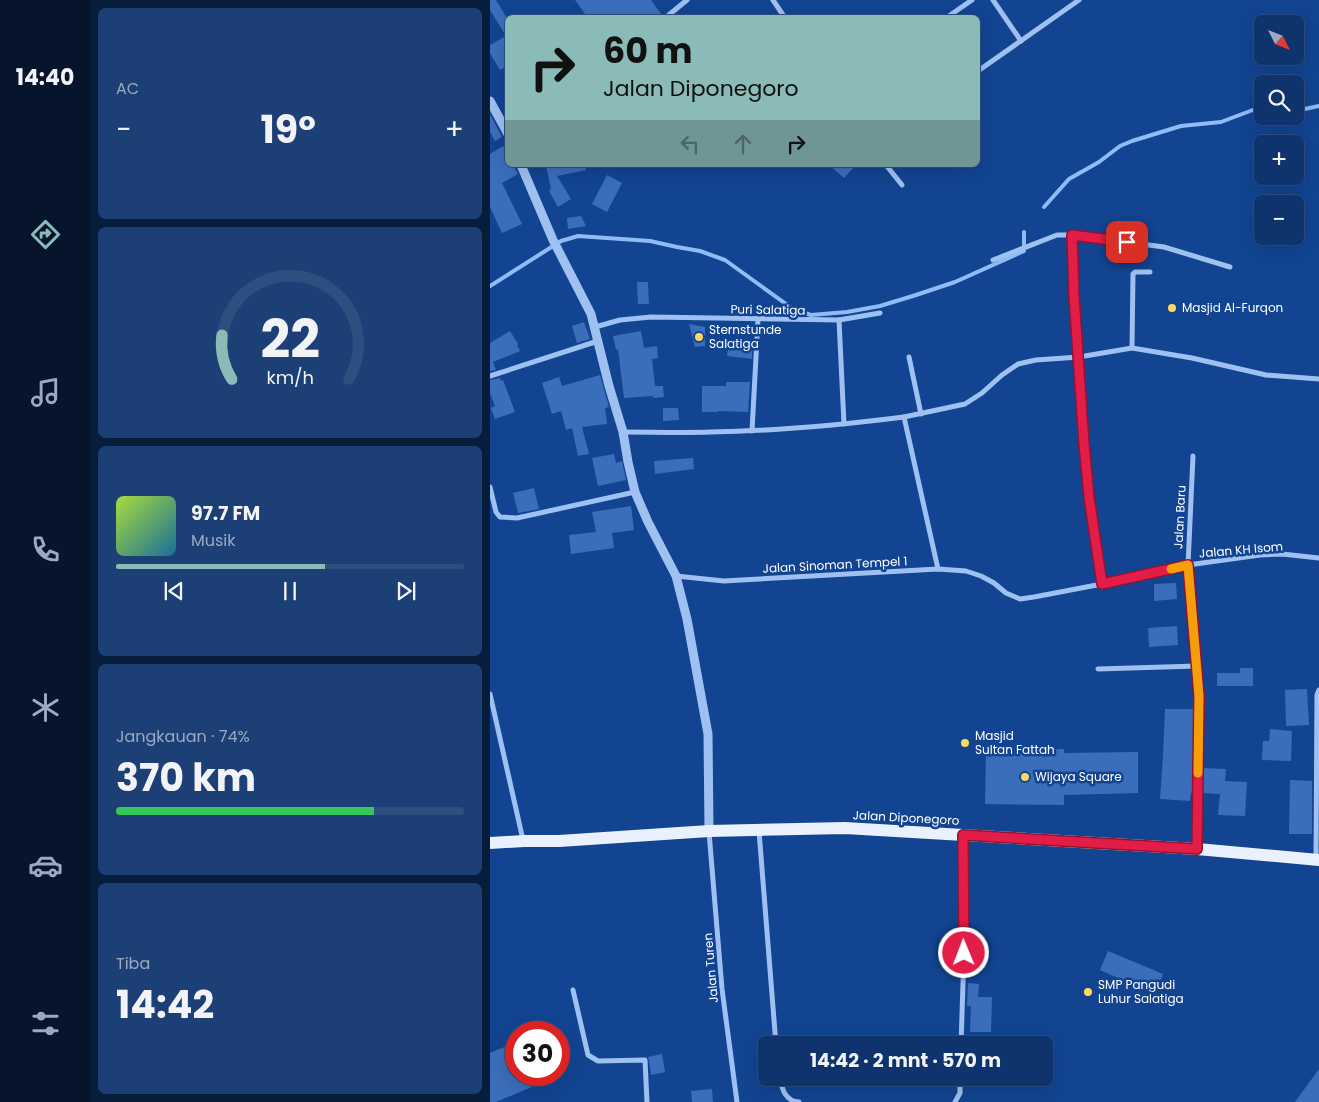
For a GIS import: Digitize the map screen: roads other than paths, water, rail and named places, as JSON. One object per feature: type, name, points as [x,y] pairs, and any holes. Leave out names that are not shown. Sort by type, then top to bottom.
[{"type":"main road","name":"Jalan Diponegoro","points":[[490,843],[559,841],[709,831],[845,828],[1197,849],[1318,860]]},
{"type":"street","points":[[669,15],[687,0]]},
{"type":"street","points":[[773,0],[783,15]]},
{"type":"street","points":[[950,15],[972,0]]},
{"type":"street","points":[[993,0],[1021,41]]},
{"type":"street","points":[[980,70],[1079,0]]},
{"type":"street","points":[[490,101],[505,123]]},
{"type":"street","points":[[522,167],[560,255],[591,314],[636,492],[648,522],[676,576],[687,619],[708,734],[709,831]]},
{"type":"street","points":[[888,167],[902,185]]},
{"type":"street","points":[[993,260],[1057,235],[1072,239],[1164,247],[1230,267]]},
{"type":"street","points":[[1072,239],[1082,427],[1089,497],[1102,584]]},
{"type":"street","points":[[1132,348],[1133,274],[1135,272],[1150,272]]},
{"type":"street","name":"Puri Salatiga","points":[[595,327],[635,318],[839,320],[880,313]]},
{"type":"street","points":[[752,431],[758,320]]},
{"type":"street","points":[[839,320],[844,424]]},
{"type":"street","points":[[490,376],[598,341]]},
{"type":"street","points":[[622,432],[752,431],[904,417],[965,404],[1018,364],[1036,360],[1079,357],[1132,348],[1192,358],[1266,375],[1319,379]]},
{"type":"street","points":[[909,357],[921,414]]},
{"type":"street","points":[[904,417],[938,570]]},
{"type":"street","name":"Jalan Baru","points":[[1193,456],[1188,565],[1199,696],[1197,849]]},
{"type":"street","points":[[490,487],[496,512],[500,517],[517,518],[636,492]]},
{"type":"street","points":[[490,512],[496,512]]},
{"type":"street","name":"Jalan KH Isom","points":[[994,583],[1020,599],[1102,584],[1188,565],[1260,555],[1282,554],[1319,558]]},
{"type":"street","name":"Jalan Sinoman Tempel 1","points":[[676,576],[724,580],[938,570],[966,571],[994,583]]},
{"type":"street","points":[[1098,669],[1197,666]]},
{"type":"street","points":[[1318,860],[1317,695],[1319,690]]},
{"type":"street","points":[[490,694],[524,841]]},
{"type":"street","points":[[759,830],[775,1036]]},
{"type":"street","name":"Jalan Turen","points":[[709,831],[722,989],[737,1102]]},
{"type":"street","points":[[961,1036],[964,953],[963,835]]},
{"type":"street","points":[[573,990],[588,1055],[598,1061],[645,1060],[647,1102]]},
{"type":"street","points":[[781,1086],[789,1099],[799,1102]]},
{"type":"street","points":[[955,1102],[960,1093],[960,1086]]},
{"type":"waterway","points":[[1304,109],[1319,106]]},
{"type":"waterway","points":[[1044,207],[1069,179],[1099,162],[1120,146],[1181,126],[1221,122],[1254,110]]},
{"type":"waterway","points":[[490,286],[561,241],[578,236],[650,241],[700,251],[725,260],[793,309],[811,315],[847,312],[880,306],[955,282],[1024,251],[1024,232]]},
{"type":"place","name":"Masjid Al-Furqon","points":[[1172,308]]},
{"type":"place","name":"Sternstunde Salatiga","points":[[699,337]]},
{"type":"place","name":"Masjid Sultan Fattah","points":[[965,743]]},
{"type":"place","name":"Wijaya Square","points":[[1025,777]]},
{"type":"place","name":"SMP Pangudi Luhur Salatiga","points":[[1088,992]]}]
